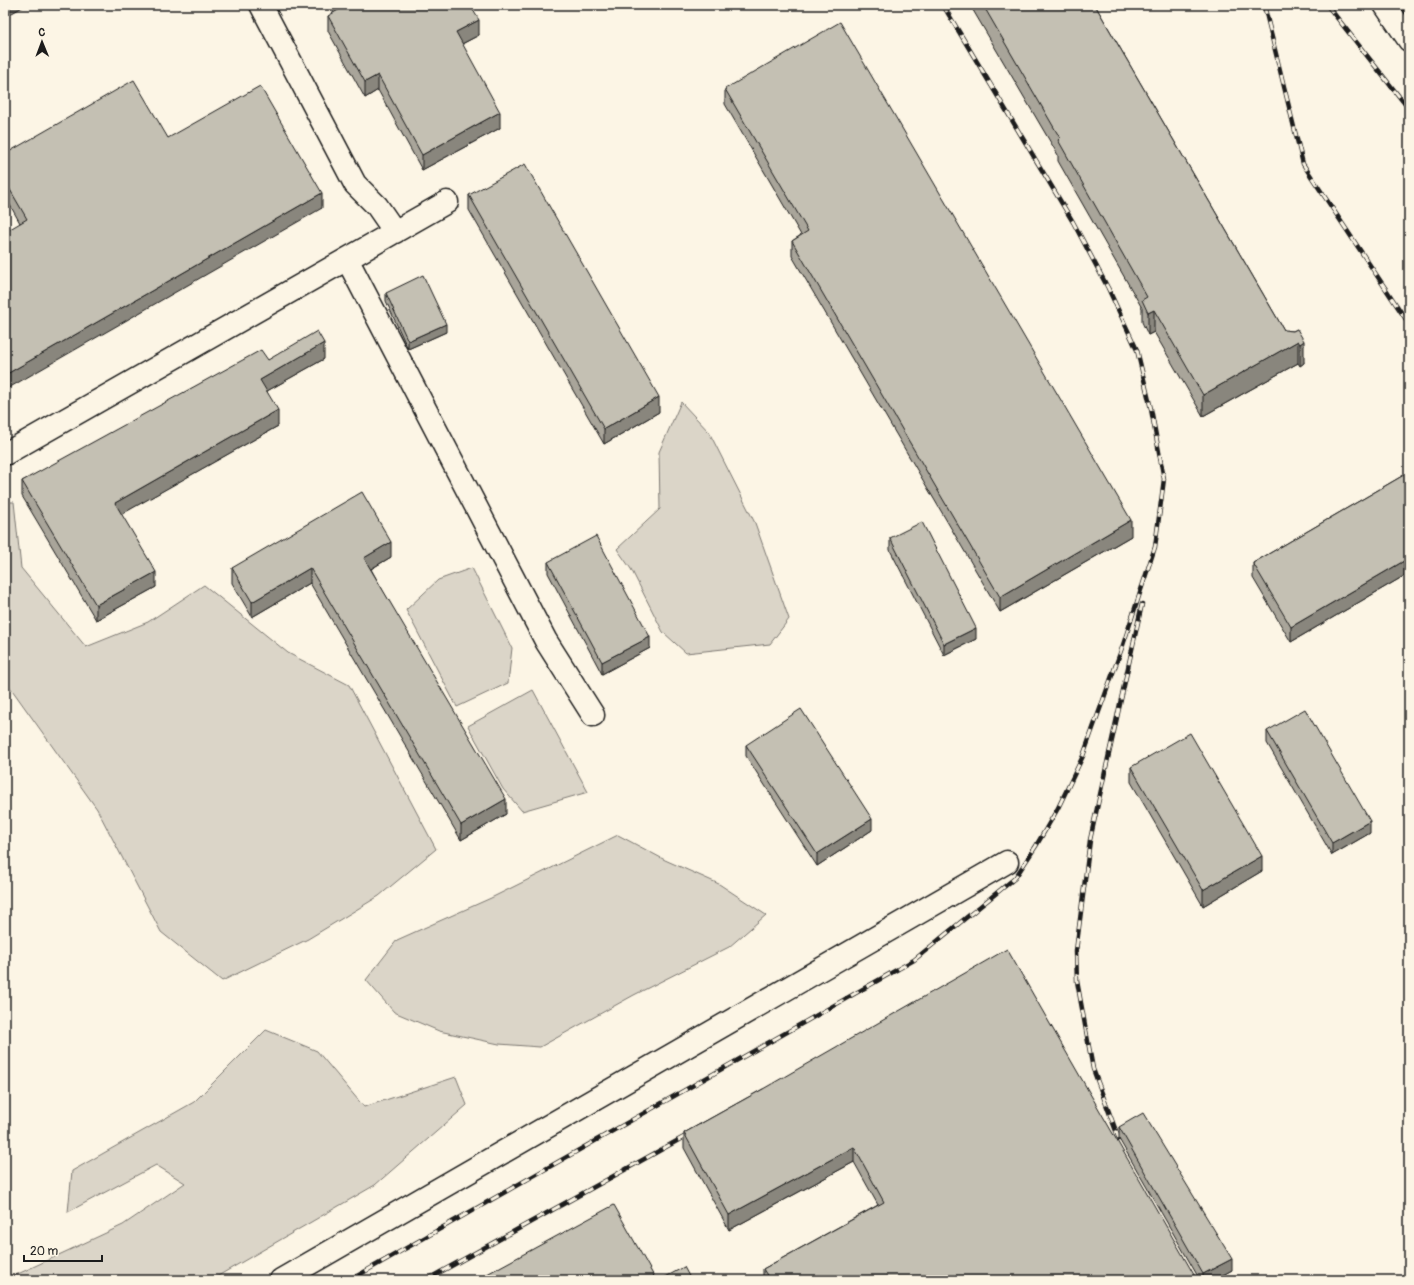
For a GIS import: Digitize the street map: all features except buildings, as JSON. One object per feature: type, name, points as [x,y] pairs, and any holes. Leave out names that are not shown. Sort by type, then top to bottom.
[{"type":"street","points":[[261,5],[355,184],[377,206],[394,232]]},
{"type":"street","points":[[1385,5],[1409,40]]},
{"type":"street","points":[[5,454],[447,202]]},
{"type":"street","points":[[347,259],[546,641],[593,715]]},
{"type":"street","points":[[281,1280],[1007,862]]},
{"type":"shaded area","points":[[681,402],[709,432],[755,523],[789,619],[770,644],[686,653],[663,632],[631,569],[617,549],[660,509],[659,452]]},
{"type":"shaded area","points":[[5,502],[14,502],[21,568],[86,647],[148,622],[204,585],[288,653],[349,685],[436,849],[379,896],[308,939],[222,981],[161,932],[97,809],[5,680]]},
{"type":"shaded area","points":[[472,568],[512,648],[508,683],[457,707],[406,610],[438,580]]},
{"type":"shaded area","points":[[533,690],[588,792],[522,811],[503,789],[468,726]]},
{"type":"shaded area","points":[[618,835],[665,860],[719,884],[766,915],[729,947],[634,995],[540,1047],[499,1044],[439,1031],[394,1012],[366,980],[397,940],[491,898]]},
{"type":"shaded area","points":[[266,1030],[317,1051],[364,1107],[456,1077],[467,1105],[375,1185],[211,1280],[5,1280],[123,1225],[185,1183],[156,1165],[68,1212],[72,1171],[194,1102]]},
{"type":"railway","points":[[350,1280],[914,960],[1015,878],[1058,808],[1083,756],[1123,645],[1155,547],[1164,479],[1151,409],[1137,350],[1108,288],[1073,222],[943,5]]},
{"type":"railway","points":[[1264,5],[1303,164],[1409,324]]},
{"type":"railway","points":[[1327,5],[1409,109]]},
{"type":"railway","points":[[1119,1139],[1093,1069],[1077,981],[1076,951],[1090,840],[1142,604]]},
{"type":"railway","points":[[426,1280],[693,1132]]}]
